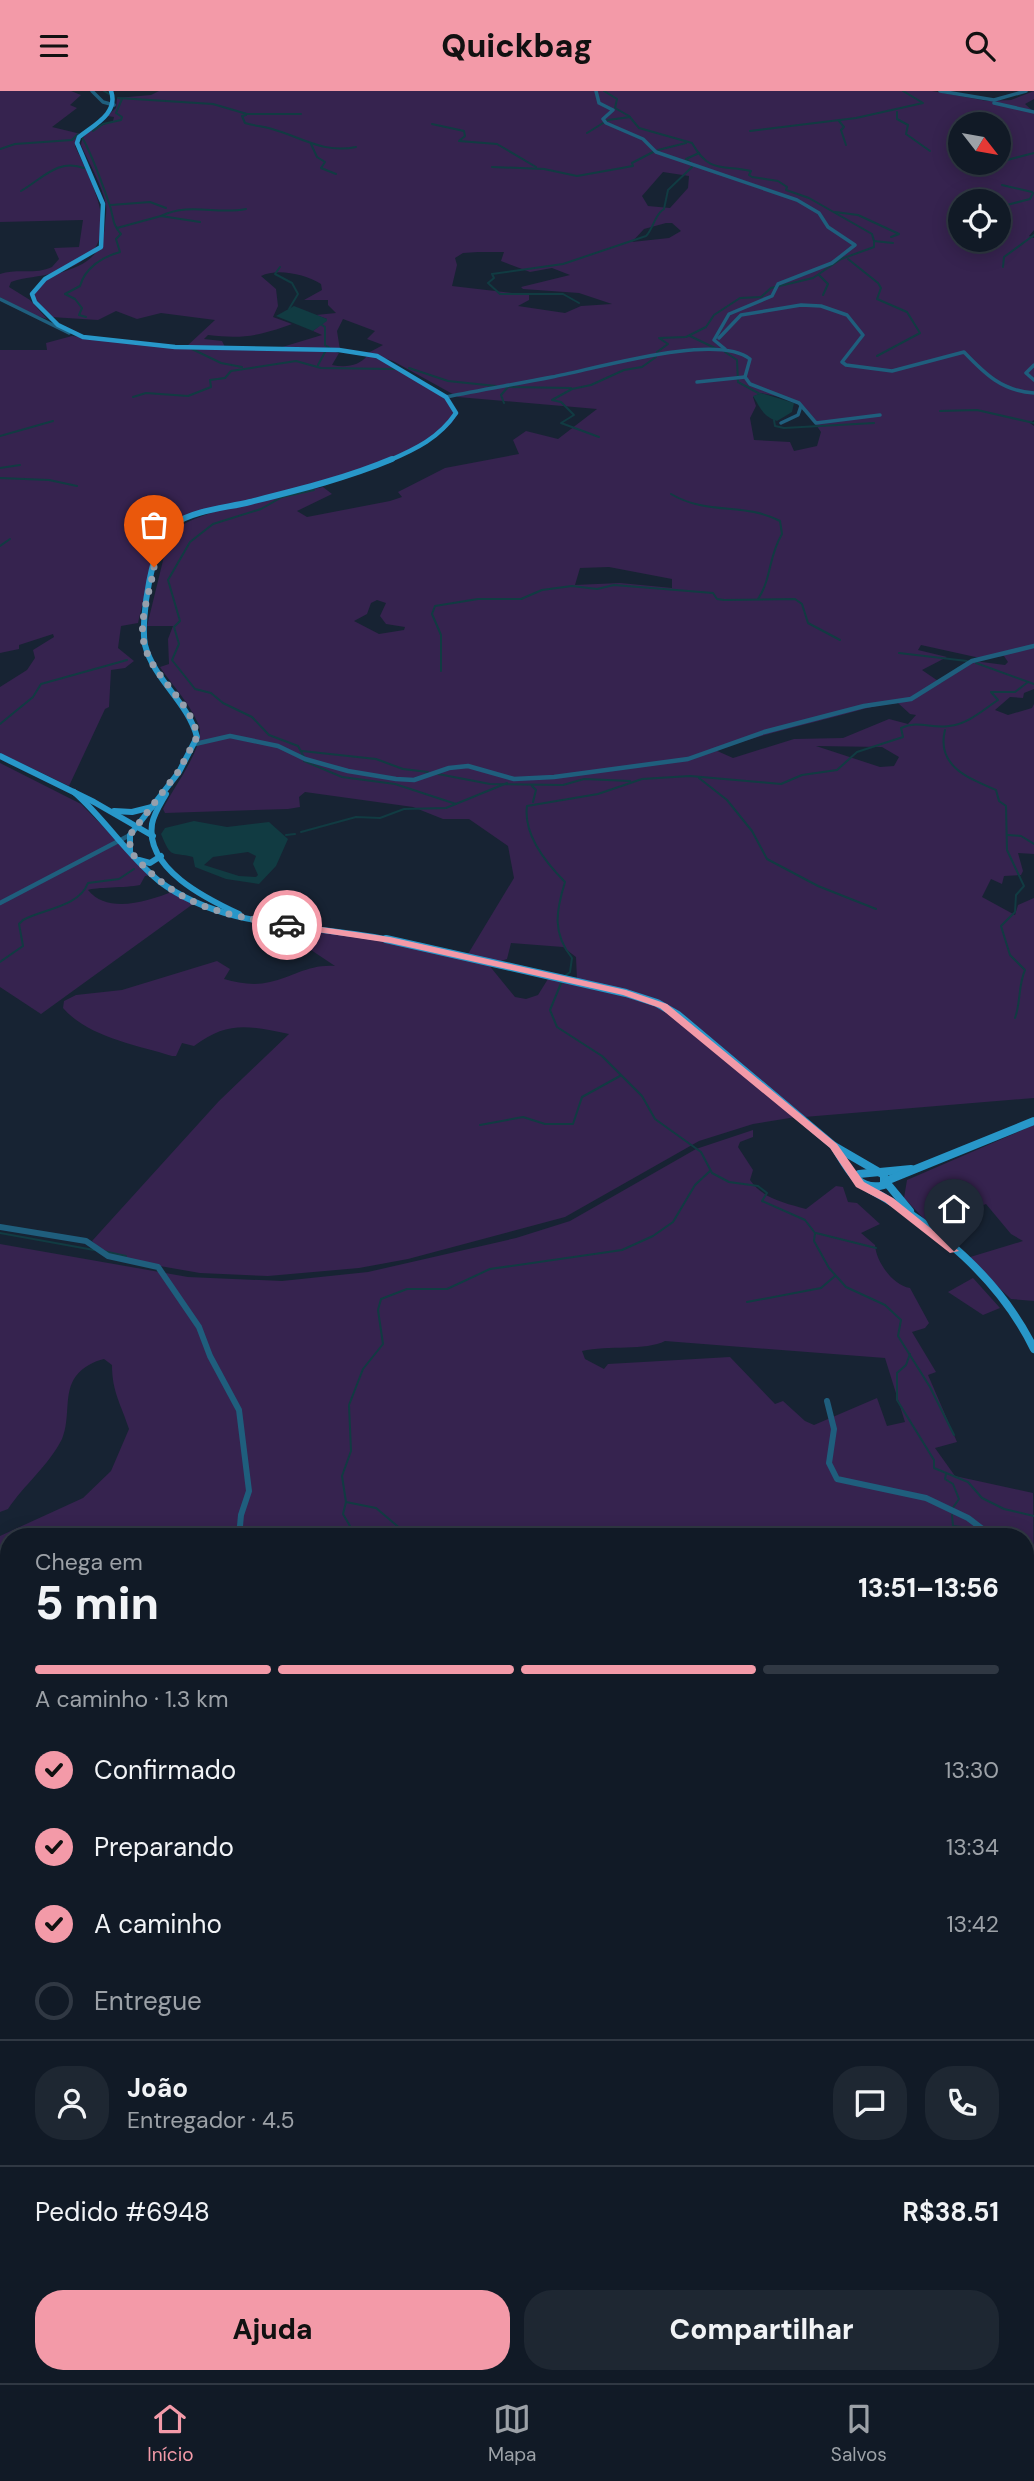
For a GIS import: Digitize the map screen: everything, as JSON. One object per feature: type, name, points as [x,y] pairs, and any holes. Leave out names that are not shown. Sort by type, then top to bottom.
[{"type":"main road","points":[[111,91],[114,106],[77,143],[103,204],[101,247],[90,259],[37,283],[32,294],[44,312],[69,333],[105,341],[176,347],[360,353],[390,361],[446,397],[455,407],[455,420],[446,432],[421,445],[344,478],[184,519],[165,533],[154,567],[142,636],[155,667],[196,729],[195,744],[169,785],[130,835],[129,848]]},
{"type":"main road","points":[[0,756],[139,826],[151,835],[161,856],[182,880],[220,906],[250,919]]},
{"type":"main road","points":[[151,835],[152,825],[169,785]]},
{"type":"main road","points":[[74,792],[100,815],[136,858],[168,885],[212,911],[390,940],[650,1000],[678,1015],[834,1146],[884,1175],[886,1182],[919,1221],[997,1289],[1013,1308],[1034,1349]]},
{"type":"main road","points":[[107,809],[132,812],[152,807]]},
{"type":"main road","points":[[130,835],[151,835]]},
{"type":"main road","points":[[136,858],[150,863],[161,856]]},
{"type":"main road","points":[[212,911],[220,906]]},
{"type":"main road","points":[[860,1183],[877,1188],[920,1167],[1034,1121]]},
{"type":"main road","points":[[834,1146],[860,1183],[919,1221]]},
{"type":"main road","points":[[860,1183],[863,1171],[920,1167]]},
{"type":"main road","points":[[900,1199],[900,1185],[907,1174]]},
{"type":"street","points":[[92,91],[103,102],[114,106]]},
{"type":"street","points":[[596,91],[599,103],[612,110],[603,119],[606,123],[643,139],[656,152],[797,200],[819,213],[828,227],[855,245],[849,253],[818,270],[778,284],[772,296],[729,314],[714,339],[725,349]]},
{"type":"street","points":[[940,91],[1034,112]]},
{"type":"street","points":[[978,99],[1006,99],[1026,91]]},
{"type":"street","points":[[0,299],[40,318],[60,333],[69,333]]},
{"type":"street","points":[[717,344],[721,335],[741,315],[786,306],[821,306],[847,315],[863,335],[842,362],[845,365],[875,373],[894,373],[964,352],[979,371],[992,379],[1024,393],[1034,393]]},
{"type":"street","points":[[446,397],[553,377],[647,354],[725,349],[740,351],[750,359],[745,377]]},
{"type":"street","points":[[1034,365],[1026,373],[1034,380]]},
{"type":"street","points":[[696,382],[745,377]]},
{"type":"street","points":[[745,377],[750,384],[786,395],[801,406],[816,423],[880,415]]},
{"type":"street","points":[[781,423],[798,415],[801,406]]},
{"type":"street","points":[[195,744],[230,736],[278,745],[305,759],[348,771],[407,780],[449,768],[468,766],[514,779],[554,777],[688,759],[764,732],[864,706],[911,699],[972,661],[1008,655],[1034,646]]},
{"type":"street","points":[[0,903],[130,835]]},
{"type":"street","points":[[0,1227],[86,1241],[108,1256],[158,1267],[203,1333],[210,1356],[239,1410],[249,1491],[240,1528]]},
{"type":"street","points":[[827,1401],[834,1429],[829,1463],[837,1479],[854,1485],[895,1490],[945,1506],[967,1515],[982,1528]]},
{"type":"shaded area","points":[[0,91],[71,91],[81,95],[70,105],[77,108],[52,127],[81,134],[75,146],[99,203],[102,220],[100,237],[93,251],[78,264],[54,273],[11,282],[9,287],[30,300],[47,319],[31,314],[0,297],[0,274],[40,271],[52,267],[59,259],[54,248],[79,247],[83,220],[0,222]]},
{"type":"shaded area","points":[[159,91],[932,91],[987,101],[1011,100],[1034,91],[1034,99],[1025,104],[1034,112],[1034,230],[1029,236],[1034,238],[1034,420],[1030,423],[1034,426],[1034,689],[1024,693],[1023,698],[1010,697],[995,710],[1008,715],[1032,708],[1034,704],[1034,854],[1018,853],[1023,871],[1021,875],[1004,876],[1002,884],[991,879],[982,897],[1015,915],[1018,905],[1034,898],[1034,1098],[804,1117],[681,1015],[577,980],[576,957],[563,947],[511,943],[507,959],[498,962],[468,954],[514,878],[508,846],[469,819],[443,819],[413,807],[305,792],[299,797],[300,807],[288,809],[165,813],[163,809],[193,756],[200,734],[192,711],[160,667],[169,664],[168,639],[173,626],[147,626],[169,536],[179,527],[217,511],[323,487],[332,494],[297,511],[307,517],[390,501],[402,497],[398,492],[445,468],[519,454],[513,440],[526,431],[558,439],[597,409],[458,397],[393,361],[368,353],[383,345],[367,339],[375,331],[343,319],[337,331],[340,350],[279,348],[322,335],[313,331],[327,319],[316,315],[336,313],[328,305],[328,300],[304,300],[322,290],[321,284],[291,273],[275,272],[261,276],[276,289],[278,306],[273,317],[292,324],[251,335],[208,335],[204,339],[222,341],[225,347],[187,346],[215,320],[161,313],[137,319],[116,311],[98,320],[51,317],[34,297],[39,286],[48,278],[82,264],[101,244],[105,226],[104,197],[81,145],[82,139],[89,132],[113,121],[114,117],[107,116],[116,108],[117,98],[151,95]],"holes":[[[663,172],[689,176],[688,188],[670,208],[648,206],[642,196]],[[672,223],[681,231],[669,238],[632,242],[644,229]],[[504,252],[501,261],[530,272],[552,268],[570,275],[521,287],[579,293],[612,304],[581,306],[565,313],[518,306],[529,300],[529,295],[452,286],[457,265],[455,258],[463,253]],[[761,393],[797,403],[821,432],[817,446],[794,451],[790,442],[754,440],[750,418],[756,406],[753,397]],[[609,567],[672,579],[672,588],[620,583],[575,585],[580,568]],[[377,600],[386,603],[380,616],[386,624],[405,627],[404,630],[379,634],[354,621],[367,614],[371,603]],[[921,645],[980,658],[1004,656],[1008,662],[1005,665],[974,661],[941,683],[922,670],[947,657],[918,650]],[[898,703],[910,714],[916,715],[908,724],[889,719],[843,738],[794,739],[733,758],[715,750],[872,707]],[[816,746],[882,747],[899,757],[894,766],[880,767]]]},
{"type":"shaded area","points":[[294,306],[327,321],[313,331],[276,316]]},
{"type":"shaded area","points":[[72,336],[170,347],[332,351],[339,353],[332,365],[342,366],[356,364],[368,355],[379,358],[450,399],[456,416],[441,432],[412,448],[373,464],[282,492],[176,519],[158,536],[138,623],[121,626],[118,648],[134,661],[125,668],[111,670],[109,707],[105,709],[69,786],[0,753],[0,687],[27,670],[35,658],[33,650],[54,637],[53,634],[19,645],[19,649],[0,653],[0,350],[47,350],[46,343]]},
{"type":"shaded area","points":[[761,393],[794,403],[792,412],[777,421],[768,417],[753,396]]},
{"type":"shaded area","points":[[0,763],[81,804],[151,875],[145,876],[140,885],[88,890],[96,897],[106,902],[128,904],[174,891],[193,904],[41,1014],[0,987]]},
{"type":"shaded area","points":[[194,821],[227,827],[269,822],[288,839],[276,866],[259,884],[226,879],[195,867],[193,857],[173,853],[167,848],[161,834],[165,828]],"holes":[[[248,852],[256,856],[253,864],[258,875],[256,877],[239,876],[204,865],[213,857]]]},
{"type":"shaded area","points":[[303,929],[366,936],[488,964],[515,997],[526,999],[538,995],[548,979],[649,1002],[671,1013],[796,1117],[753,1124],[699,1141],[565,1217],[408,1259],[359,1268],[268,1276],[200,1273],[108,1257],[92,1241],[219,1101],[289,1034],[251,1027],[229,1029],[218,1032],[194,1046],[182,1043],[176,1056],[172,1056],[99,1033],[73,1018],[63,1008],[64,1001],[76,995],[122,990],[217,961],[230,969],[224,979],[252,984],[278,980],[317,967],[335,966],[293,938],[286,941]]},
{"type":"shaded area","points":[[1034,1125],[1034,1301],[1011,1299],[967,1258],[1023,1241],[1011,1234],[986,1204],[930,1225],[904,1198],[907,1180]]},
{"type":"shaded area","points":[[753,1130],[753,1137],[740,1142],[738,1147],[753,1170],[750,1180],[761,1192],[806,1209],[836,1186],[843,1187],[848,1202],[857,1203],[880,1224],[861,1233],[875,1245],[882,1265],[891,1277],[910,1288],[929,1323],[925,1328],[912,1332],[936,1372],[928,1375],[957,1442],[935,1448],[955,1476],[1033,1493],[1033,1528],[17,1528],[83,1498],[111,1471],[129,1429],[115,1391],[112,1365],[104,1359],[89,1365],[72,1383],[65,1431],[57,1448],[8,1509],[0,1512],[0,1244],[188,1277],[282,1281],[368,1272],[516,1238],[570,1221],[696,1149]],"holes":[[[665,1341],[885,1358],[905,1422],[887,1426],[877,1398],[814,1425],[805,1421],[783,1401],[775,1404],[730,1357],[608,1364],[604,1369],[585,1359],[582,1351],[648,1346]]]},
{"type":"shaded area","points":[[973,1278],[1000,1308],[983,1315],[948,1292]]},
{"type":"waterway","points":[[104,91],[109,94]]},
{"type":"waterway","points":[[604,91],[617,99],[615,108],[630,117]]},
{"type":"waterway","points":[[750,131],[856,118],[923,103],[903,91]]},
{"type":"waterway","points":[[118,98],[213,104],[247,114],[301,114]]},
{"type":"waterway","points":[[93,131],[103,124],[121,120],[122,117],[116,113],[122,99]]},
{"type":"waterway","points":[[897,112],[897,119],[908,125],[906,134],[930,151]]},
{"type":"waterway","points":[[246,115],[242,116],[245,123],[272,129],[313,144],[344,149],[356,147]]},
{"type":"waterway","points":[[587,133],[608,120],[630,117]]},
{"type":"waterway","points":[[630,117],[639,128],[692,143],[698,153]]},
{"type":"waterway","points":[[839,121],[844,127],[841,130],[846,145]]},
{"type":"waterway","points":[[432,124],[464,131],[465,136],[459,141],[497,144],[536,167]]},
{"type":"waterway","points":[[0,149],[15,144],[72,140],[78,134]]},
{"type":"waterway","points":[[83,139],[100,178],[114,223],[121,234],[116,239],[120,252],[95,264],[80,286],[65,294],[75,299],[82,308],[79,315],[86,317]]},
{"type":"waterway","points":[[658,150],[686,143]]},
{"type":"waterway","points":[[311,144],[317,157],[325,162],[321,168],[336,174]]},
{"type":"waterway","points":[[492,167],[544,169],[577,176],[633,166],[632,163],[653,152]]},
{"type":"waterway","points":[[690,162],[686,159],[698,153]]},
{"type":"waterway","points":[[698,153],[717,166],[751,171],[749,175],[752,177],[778,181],[787,187],[786,190],[809,198],[872,234],[874,241]]},
{"type":"waterway","points":[[1012,159],[1034,153]]},
{"type":"waterway","points":[[579,303],[563,294],[500,294],[488,283],[494,278],[492,274],[563,264],[646,236],[664,209],[668,190],[692,167]]},
{"type":"waterway","points":[[21,191],[58,168],[84,168]]},
{"type":"waterway","points":[[1002,185],[1032,192]]},
{"type":"waterway","points":[[1011,204],[1030,199],[1033,193]]},
{"type":"waterway","points":[[111,205],[150,202],[166,208]]},
{"type":"waterway","points":[[161,216],[193,209],[246,209]]},
{"type":"waterway","points":[[835,212],[858,215],[899,234],[891,237]]},
{"type":"waterway","points":[[117,228],[161,216]]},
{"type":"waterway","points":[[161,216],[200,222]]},
{"type":"waterway","points":[[1003,267],[1004,257],[1034,235]]},
{"type":"waterway","points":[[657,352],[668,344],[659,338],[686,337],[706,327],[714,315],[740,298],[761,297],[771,288],[813,278],[841,259],[874,247],[874,241]]},
{"type":"waterway","points":[[874,241],[893,243]]},
{"type":"waterway","points":[[848,259],[878,283],[881,288],[877,299],[907,312],[920,333],[877,356]]},
{"type":"waterway","points":[[280,267],[275,274],[292,283],[298,294],[289,309]]},
{"type":"waterway","points":[[819,275],[828,284],[823,295]]},
{"type":"waterway","points":[[322,325],[325,327],[325,345],[330,348]]},
{"type":"waterway","points":[[690,336],[717,349]]},
{"type":"waterway","points":[[192,349],[221,363],[242,367]]},
{"type":"waterway","points":[[318,365],[325,352]]},
{"type":"waterway","points":[[725,352],[737,360],[738,382],[760,394]]},
{"type":"waterway","points":[[599,437],[561,423],[574,415],[561,402],[552,400],[572,389],[591,385],[624,370],[642,367],[656,357]]},
{"type":"waterway","points":[[133,397],[146,393],[188,396],[211,387],[210,380],[225,378],[231,371],[296,361],[321,368],[394,369]]},
{"type":"waterway","points":[[409,368],[448,381],[496,386]]},
{"type":"waterway","points":[[504,403],[501,395],[508,387]]},
{"type":"waterway","points":[[510,387],[571,388]]},
{"type":"waterway","points":[[940,411],[977,410],[1034,423]]},
{"type":"waterway","points":[[774,420],[775,426],[784,428],[874,423]]},
{"type":"waterway","points":[[0,436],[53,421]]},
{"type":"waterway","points":[[0,468],[20,465]]},
{"type":"waterway","points":[[0,478],[49,480],[77,486]]},
{"type":"waterway","points":[[304,757],[298,746],[269,735],[252,717],[223,703],[211,693],[195,689],[172,660],[179,644],[174,627],[180,621],[168,580],[190,542],[213,524],[261,509],[282,497],[314,490]]},
{"type":"waterway","points":[[671,494],[699,505],[753,512],[780,521],[782,534],[758,599]]},
{"type":"waterway","points":[[0,546],[10,539]]},
{"type":"waterway","points":[[441,671],[441,635],[432,614],[435,606],[478,599],[521,599],[542,590],[572,586],[597,589],[614,585],[713,593],[717,599],[724,600],[795,599],[802,604],[808,623],[840,640]]},
{"type":"waterway","points":[[899,653],[967,661]]},
{"type":"waterway","points":[[0,724],[33,697],[41,684],[127,660]]},
{"type":"waterway","points":[[976,663],[1034,684]]},
{"type":"waterway","points":[[565,976],[570,972],[572,958],[561,940],[558,922],[559,903],[565,882],[537,848],[529,827],[527,806],[598,794],[642,779],[690,776],[781,784],[802,775],[837,770],[857,752],[903,737],[901,728],[919,725],[942,727],[963,723],[998,700],[991,692],[1015,692],[1028,682]]},
{"type":"waterway","points":[[945,730],[943,742],[950,762],[965,775],[996,790],[999,801],[1006,806],[1007,850],[1024,886],[1016,895],[1015,912],[1001,926],[1010,955],[1025,970],[1015,1018]]},
{"type":"waterway","points":[[302,751],[376,759],[403,769],[428,772]]},
{"type":"waterway","points":[[304,761],[342,777],[395,784],[456,804]]},
{"type":"waterway","points":[[438,774],[504,784]]},
{"type":"waterway","points":[[699,778],[727,800],[752,831],[767,859],[818,886],[876,909]]},
{"type":"waterway","points":[[504,784],[563,785],[584,779],[630,781]]},
{"type":"waterway","points":[[456,804],[504,784]]},
{"type":"waterway","points":[[532,786],[536,790],[533,802]]},
{"type":"waterway","points":[[301,832],[356,817],[380,818],[404,809],[446,808],[456,804]]},
{"type":"waterway","points":[[286,835],[295,834]]},
{"type":"waterway","points":[[1008,835],[1021,836],[1034,844]]},
{"type":"waterway","points":[[0,962],[23,946],[19,924],[23,920],[69,902],[77,897],[88,883],[119,879],[134,869]]},
{"type":"waterway","points":[[562,981],[550,1010],[557,1027],[602,1056],[642,1096],[655,1119],[701,1152],[712,1173],[729,1182],[758,1186],[767,1193],[762,1201],[805,1220],[815,1233],[814,1241],[829,1268],[846,1287],[885,1305],[901,1320],[898,1336],[910,1355]]},
{"type":"waterway","points":[[480,1125],[523,1117],[545,1124],[573,1124],[582,1097],[620,1076]]},
{"type":"waterway","points":[[346,1502],[342,1476],[351,1451],[349,1405],[363,1369],[383,1344],[378,1310],[381,1299],[407,1289],[447,1289],[490,1269],[622,1250],[653,1236],[673,1222],[695,1185],[710,1171]]},
{"type":"waterway","points":[[0,1233],[94,1250]]},
{"type":"waterway","points":[[816,1233],[876,1248]]},
{"type":"waterway","points":[[103,1251],[126,1256]]},
{"type":"waterway","points":[[747,1302],[821,1288],[835,1276]]},
{"type":"waterway","points":[[910,1355],[930,1387],[954,1435]]},
{"type":"waterway","points":[[910,1355],[906,1365],[897,1373],[897,1400],[934,1460],[934,1468],[968,1482],[982,1498],[1004,1509],[1034,1516]]},
{"type":"waterway","points":[[946,1474],[945,1479],[953,1484],[959,1499],[952,1509]]},
{"type":"waterway","points":[[346,1502],[376,1508],[400,1528]]},
{"type":"waterway","points":[[346,1502],[343,1514],[350,1528]]},
{"type":"waterway","points":[[952,1515],[953,1526],[970,1528]]},
{"type":"waterway","points":[[1034,1946],[1034,1952]]},
{"type":"way so far","points":[[154,567],[142,636],[155,667],[194,724],[197,737],[194,747],[178,772],[130,835],[130,851],[143,867],[195,903],[228,916],[287,925]]},
{"type":"route","points":[[287,925],[390,940],[626,993],[663,1006],[678,1015],[834,1146],[860,1185],[880,1194],[919,1221],[954,1251]]}]
